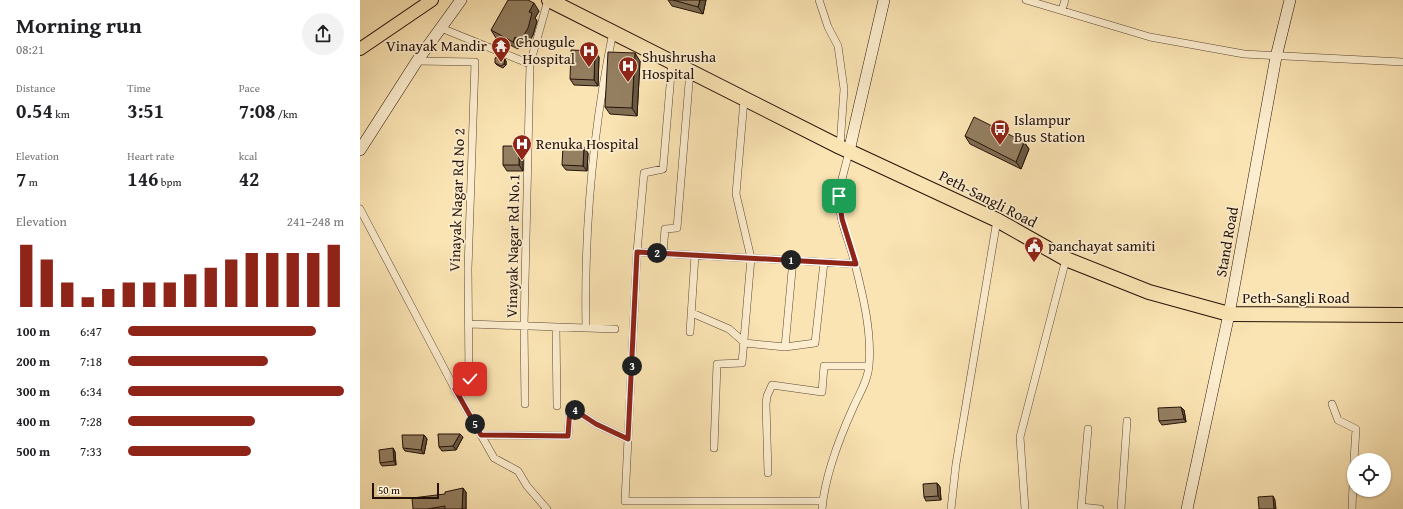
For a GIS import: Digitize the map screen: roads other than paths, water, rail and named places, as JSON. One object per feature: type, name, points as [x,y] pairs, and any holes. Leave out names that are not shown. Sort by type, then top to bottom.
[{"type":"highway","name":"Peth-Sangli Road","points":[[549,0],[744,100],[997,220],[1066,259],[1148,292],[1229,314],[1403,315]]},
{"type":"main road","points":[[360,49],[432,0]]},
{"type":"main road","points":[[360,150],[417,61],[461,0]]},
{"type":"main road","points":[[845,149],[884,0]]},
{"type":"main road","name":"Stand Road","points":[[1187,509],[1229,314],[1276,57],[1290,0]]},
{"type":"street","name":"Vinayak Nagar Rd No.1","points":[[525,404],[524,326],[530,64],[549,0]]},
{"type":"street","points":[[819,0],[828,27],[838,46],[844,89],[845,149],[839,196],[842,219],[856,264],[869,333],[869,366],[867,380],[853,408],[834,457],[822,501],[822,509]]},
{"type":"street","points":[[1026,0],[1034,1],[1150,37],[1244,54],[1276,57],[1403,62]]},
{"type":"street","points":[[1062,10],[1065,0]]},
{"type":"street","points":[[441,28],[530,64]]},
{"type":"street","points":[[586,328],[585,289],[590,188],[601,92],[613,32]]},
{"type":"street","name":"Vinayak Nagar Rd No 2","points":[[417,61],[475,62],[468,269],[470,379],[455,389]]},
{"type":"street","points":[[672,62],[663,169],[644,173],[637,252],[625,502],[822,501]]},
{"type":"street","points":[[663,253],[665,229],[677,228],[690,71]]},
{"type":"street","points":[[714,448],[717,364],[742,363],[745,343],[751,258],[736,194],[744,100]]},
{"type":"street","points":[[360,209],[455,389],[494,458],[518,471],[527,486],[548,509]]},
{"type":"street","points":[[951,509],[956,464],[997,220]]},
{"type":"street","points":[[637,252],[856,264]]},
{"type":"street","points":[[690,332],[695,255]]},
{"type":"street","points":[[1025,509],[1020,437],[1066,259]]},
{"type":"street","points":[[785,347],[793,260]]},
{"type":"street","points":[[692,313],[729,329],[745,343],[785,347],[815,343],[824,262]]},
{"type":"street","points":[[470,324],[615,329]]},
{"type":"street","points":[[556,327],[557,406]]},
{"type":"street","points":[[768,473],[766,404],[767,396],[772,385],[822,392],[824,366],[869,366]]},
{"type":"street","points":[[1332,404],[1338,420],[1356,429],[1354,453]]},
{"type":"street","points":[[481,435],[568,436],[570,407],[596,424],[628,439]]},
{"type":"street","points":[[1121,509],[1127,421]]},
{"type":"street","points":[[1088,429],[1081,508],[1100,509]]},
{"type":"street","points":[[1352,497],[1352,509]]},
{"type":"place","name":"Vinayak Mandir","points":[[501,63]]},
{"type":"place","name":"Chougule Hospital","points":[[589,68]]},
{"type":"place","name":"Shushrusha Hospital","points":[[628,83]]},
{"type":"place","name":"Islampur Bus Station","points":[[1000,146]]},
{"type":"place","name":"Renuka Hospital","points":[[522,161]]},
{"type":"place","name":"panchayat samiti","points":[[1034,263]]}]
